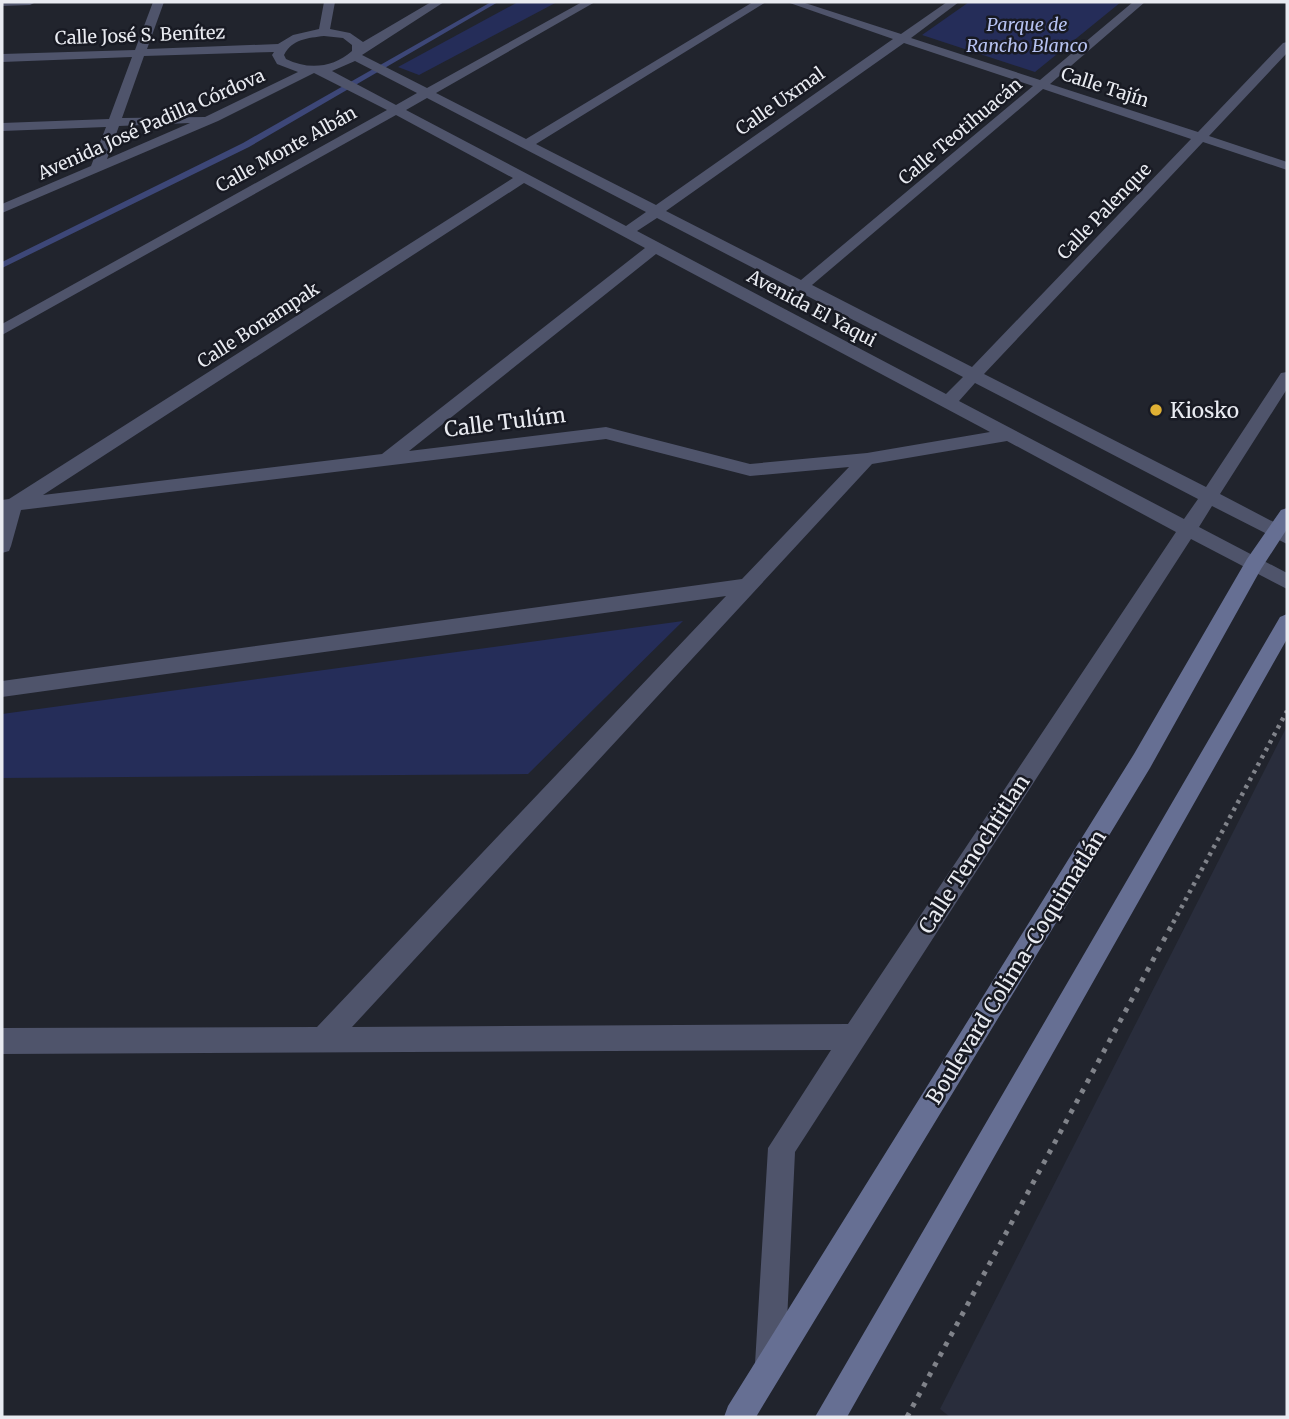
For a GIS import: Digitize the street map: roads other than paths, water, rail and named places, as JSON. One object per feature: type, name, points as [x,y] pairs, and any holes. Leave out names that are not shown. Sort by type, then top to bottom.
[{"type":"main road","name":"Boulevard Colima-Coquimatlán","points":[[739,1417],[1135,773],[1254,564],[1284,528]]},
{"type":"main road","points":[[830,1417],[1287,622]]},
{"type":"street","points":[[2,3],[30,2]]},
{"type":"street","points":[[97,168],[159,2]]},
{"type":"street","points":[[280,48],[293,39],[324,32],[329,2]]},
{"type":"street","name":"Avenida José Padilla Córdova","points":[[2,209],[213,118],[316,69],[340,64],[439,2]]},
{"type":"street","name":"Calle Monte Albán","points":[[2,330],[590,2]]},
{"type":"street","points":[[527,144],[761,2]]},
{"type":"street","name":"Calle Tajín","points":[[792,2],[1287,166]]},
{"type":"street","name":"Calle Uxmal","points":[[627,232],[954,2]]},
{"type":"street","name":"Calle Teotihuacán","points":[[802,286],[1140,2]]},
{"type":"street","name":"Avenida El Yaqui","points":[[324,32],[354,39],[357,52],[368,63],[1208,495],[1284,528]]},
{"type":"street","name":"Calle Palenque","points":[[948,402],[1287,46]]},
{"type":"street","name":"Calle José S. Benítez","points":[[2,58],[280,48]]},
{"type":"street","name":"Avenida El Yaqui","points":[[280,48],[278,55],[281,61],[289,65],[316,69],[340,80],[1287,582]]},
{"type":"street","points":[[2,127],[213,118]]},
{"type":"street","name":"Calle Bonampak","points":[[7,506],[524,177]]},
{"type":"street","points":[[387,460],[656,247]]},
{"type":"street","name":"Calle Tenochtitlan","points":[[769,1368],[782,1148],[1287,378]]},
{"type":"street","name":"Calle Tulúm","points":[[7,506],[606,433],[750,470],[867,459],[1010,435]]},
{"type":"street","points":[[322,1040],[867,459]]},
{"type":"street","points":[[2,546],[7,506]]},
{"type":"street","points":[[2,690],[747,586]]},
{"type":"street","points":[[2,1041],[855,1037]]},
{"type":"waterway","points":[[2,265],[246,145],[495,2]]},
{"type":"place","name":"Kiosko","points":[[1156,410]]},
{"type":"park label","name":"Parque de Rancho Blanco","points":[[1027,34]]}]
